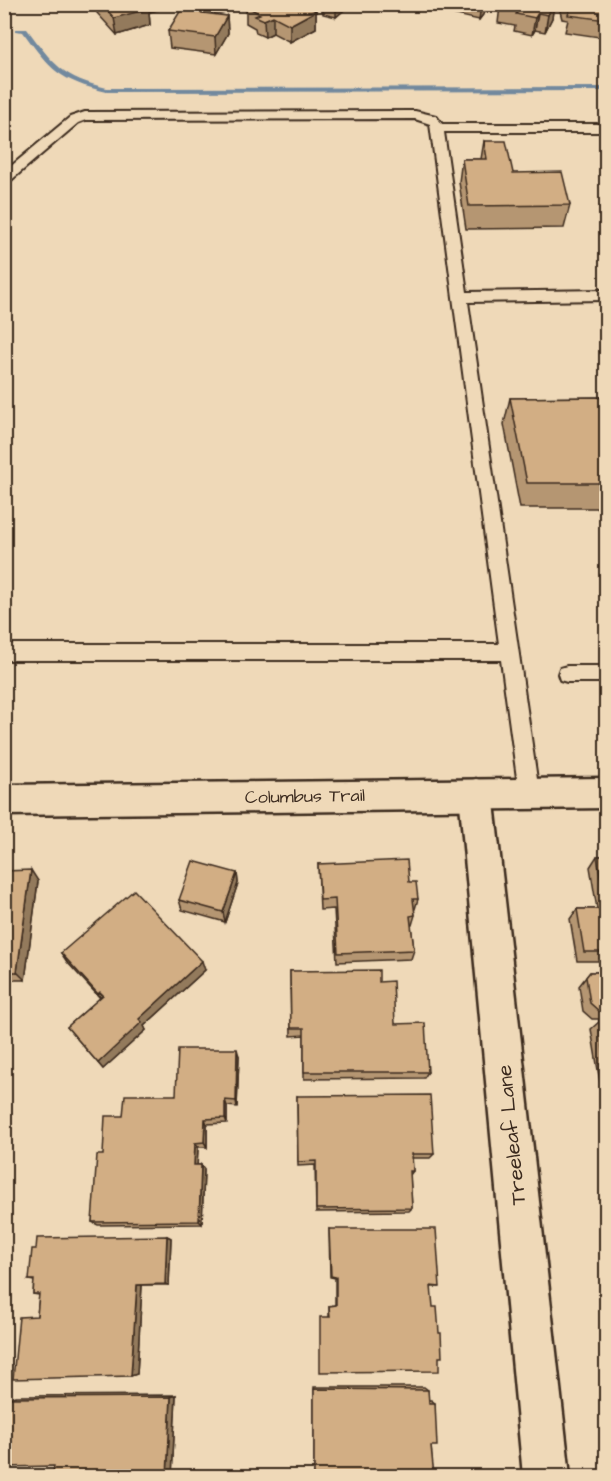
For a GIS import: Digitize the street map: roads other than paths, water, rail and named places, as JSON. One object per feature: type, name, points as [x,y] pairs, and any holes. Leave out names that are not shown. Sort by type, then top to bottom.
[{"type":"street","name":"Columbus Trail","points":[[4,800],[606,793]]},
{"type":"street","name":"Treeleaf Lane","points":[[476,794],[547,1476]]},
{"type":"lane","points":[[4,179],[74,120],[85,116],[416,115],[432,119],[436,128],[529,793]]},
{"type":"lane","points":[[436,128],[606,128]]},
{"type":"lane","points":[[459,297],[606,295]]},
{"type":"lane","points":[[4,652],[509,652]]},
{"type":"lane","points":[[567,674],[606,674]]},
{"type":"waterway","points":[[17,30],[25,30],[58,71],[77,82],[107,90],[606,89]]}]
